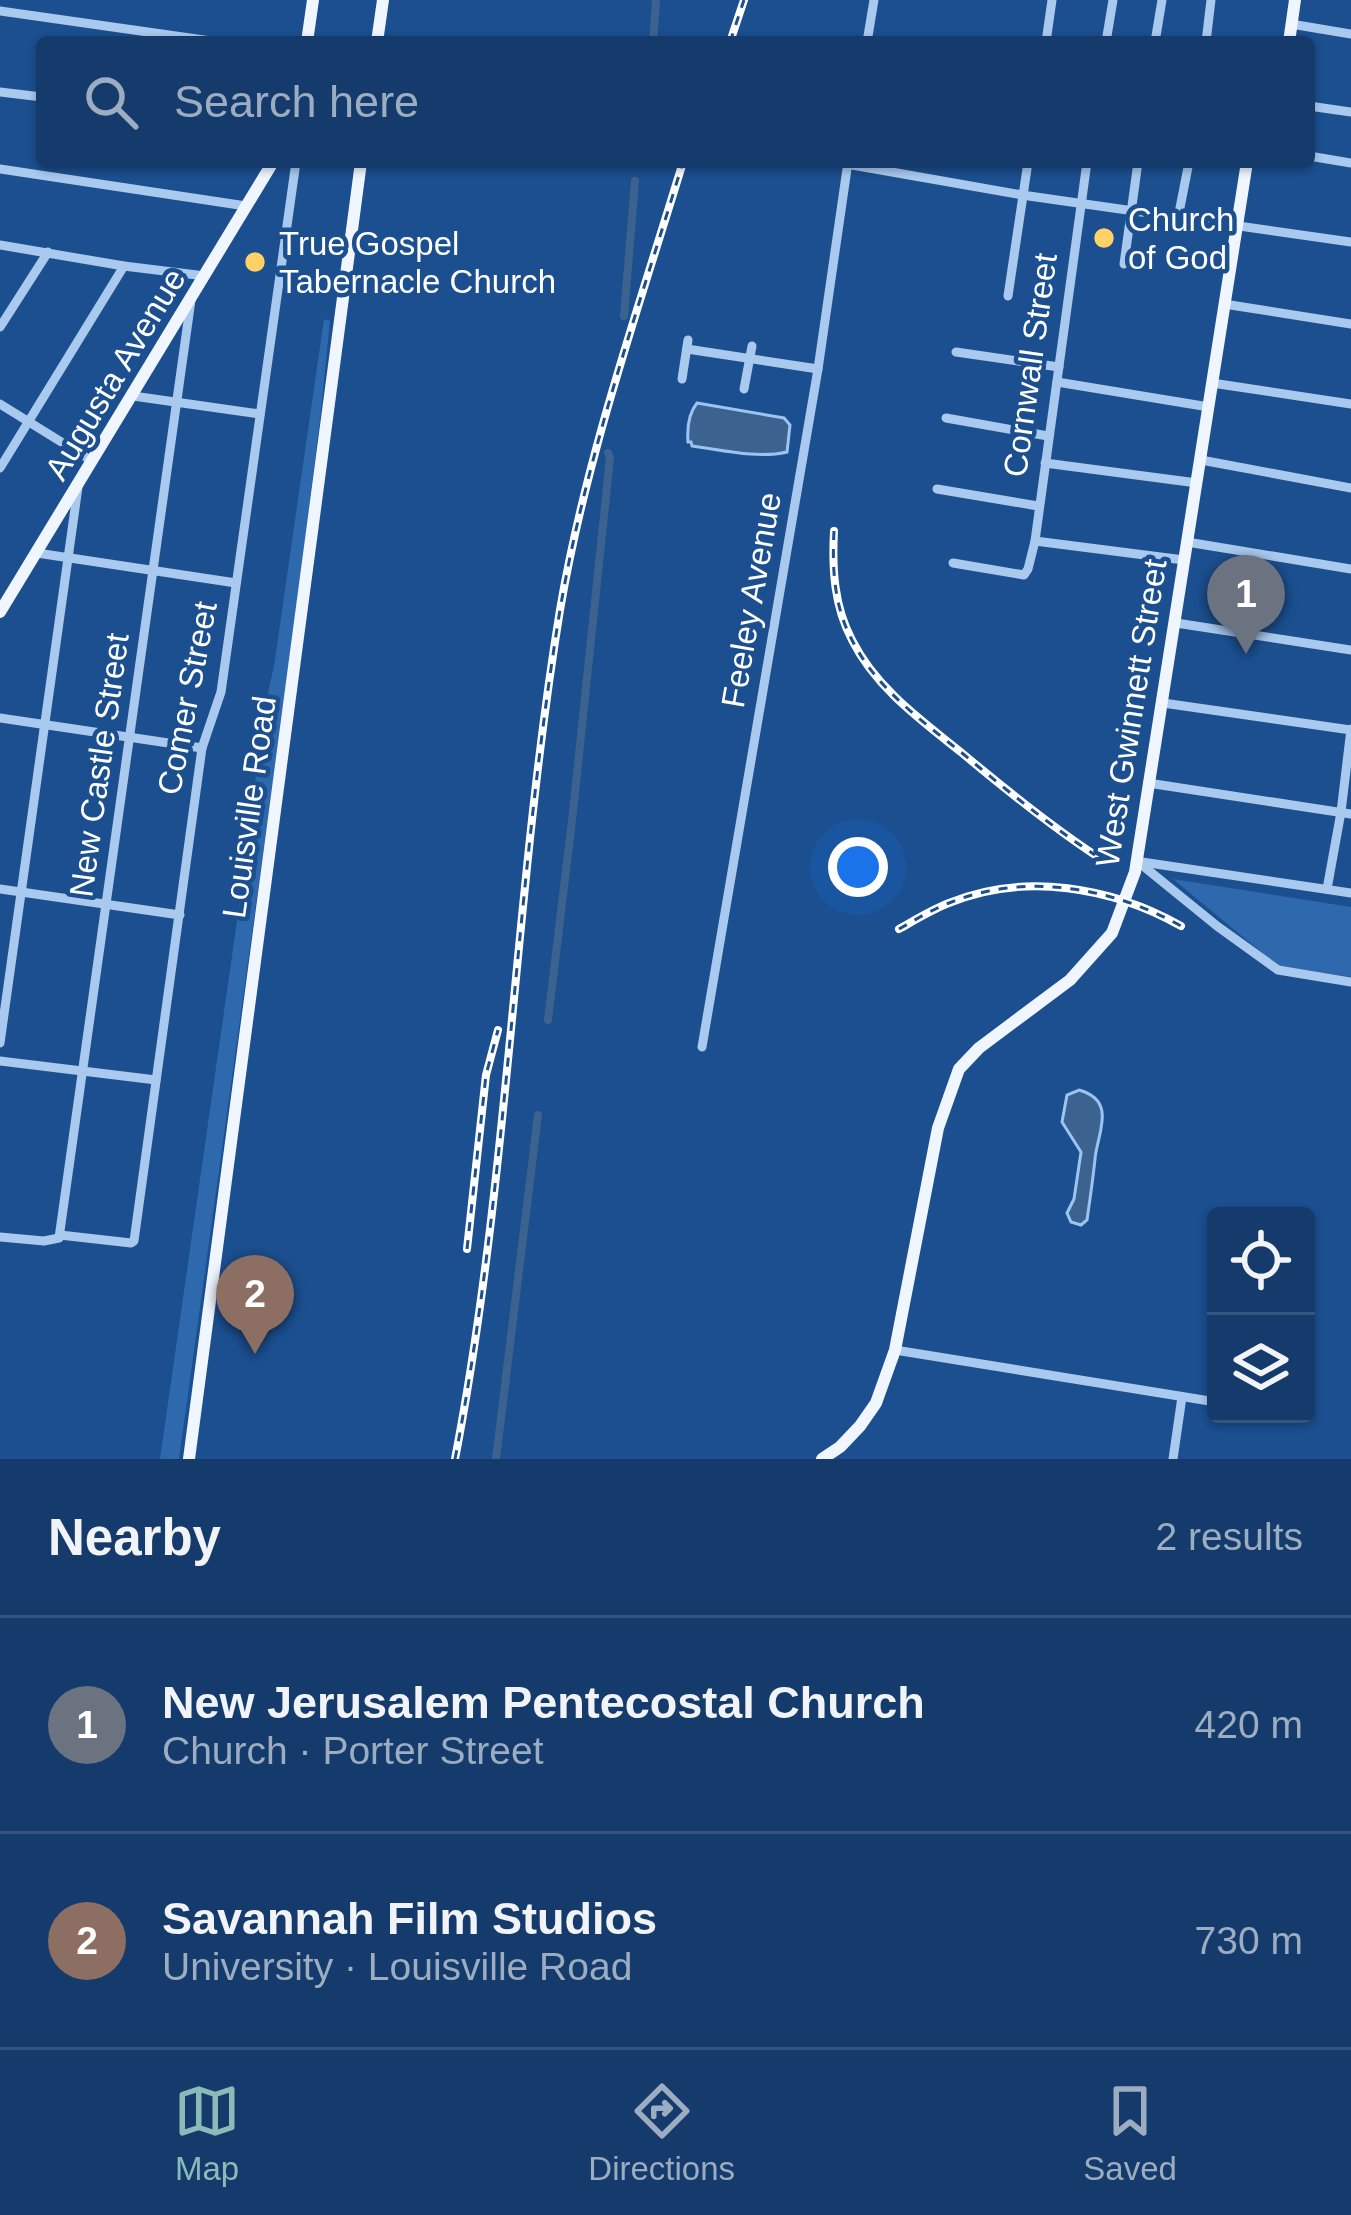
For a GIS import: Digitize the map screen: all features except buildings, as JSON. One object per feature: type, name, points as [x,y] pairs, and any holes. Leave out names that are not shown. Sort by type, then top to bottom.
[{"type":"main road","points":[[308,36],[314,0]]},
{"type":"main road","points":[[378,36],[383,0]]},
{"type":"main road","points":[[1290,36],[1294,0]]},
{"type":"main road","name":"Augusta Avenue","points":[[2,606],[269,168]]},
{"type":"main road","name":"Louisville Road","points":[[189,1459],[360,168]]},
{"type":"main road","name":"West Gwinnett Street","points":[[822,1459],[839,1448],[876,1403],[895,1351],[938,1128],[959,1069],[1070,980],[1112,933],[1135,872],[1246,168]]},
{"type":"street","points":[[868,36],[874,0]]},
{"type":"street","points":[[1047,36],[1052,0]]},
{"type":"street","points":[[1107,36],[1114,0]]},
{"type":"street","points":[[1156,36],[1162,0]]},
{"type":"street","points":[[1207,36],[1211,0]]},
{"type":"street","points":[[0,11],[176,36]]},
{"type":"street","points":[[1292,24],[1351,34]]},
{"type":"street","points":[[0,92],[36,96]]},
{"type":"street","points":[[1315,107],[1351,112]]},
{"type":"street","points":[[1315,158],[1351,163]]},
{"type":"street","name":"Comer Street","points":[[59,1236],[134,1240],[202,748],[221,692],[295,168]]},
{"type":"street","name":"Feeley Avenue","points":[[702,1047],[818,369],[847,168]]},
{"type":"street","points":[[875,168],[1022,195],[1351,242]]},
{"type":"street","points":[[1008,296],[1027,168]]},
{"type":"street","name":"Cornwall Street","points":[[953,563],[1024,575],[1028,569],[1086,168]]},
{"type":"street","points":[[1124,264],[1137,168]]},
{"type":"street","points":[[1178,218],[1188,168]]},
{"type":"street","points":[[0,169],[245,206]]},
{"type":"street","points":[[0,245],[205,276]]},
{"type":"street","points":[[0,327],[48,253]]},
{"type":"street","points":[[0,468],[124,266]]},
{"type":"street","name":"New Castle Street","points":[[59,1236],[191,300]]},
{"type":"street","points":[[1224,304],[1351,324]]},
{"type":"street","points":[[682,379],[687,345],[818,369]]},
{"type":"street","points":[[744,389],[752,346]]},
{"type":"street","points":[[956,352],[1059,367]]},
{"type":"street","points":[[1057,382],[1209,406]]},
{"type":"street","points":[[1212,383],[1351,404]]},
{"type":"street","points":[[133,396],[260,415]]},
{"type":"street","points":[[0,404],[92,461]]},
{"type":"street","points":[[946,418],[1048,436]]},
{"type":"street","points":[[1201,460],[1351,488]]},
{"type":"street","points":[[1045,463],[1197,483]]},
{"type":"street","points":[[0,1043],[78,487]]},
{"type":"street","points":[[937,489],[1038,506]]},
{"type":"street","points":[[1035,541],[1184,560]]},
{"type":"street","points":[[1187,542],[1351,568]]},
{"type":"street","points":[[38,553],[236,583]]},
{"type":"street","points":[[1176,623],[1351,650]]},
{"type":"street","points":[[1162,703],[1351,730],[1346,813],[1327,889]]},
{"type":"street","points":[[0,718],[202,748]]},
{"type":"street","points":[[1148,783],[1346,813]]},
{"type":"street","points":[[1137,861],[1351,893]]},
{"type":"street","points":[[1137,861],[1278,970],[1351,982]]},
{"type":"street","points":[[0,889],[180,915]]},
{"type":"street","points":[[0,1061],[156,1080]]},
{"type":"street","points":[[0,1237],[44,1241],[59,1236]]},
{"type":"street","points":[[895,1351],[1207,1400]]},
{"type":"street","points":[[1173,1459],[1182,1396]]},
{"type":"shaded area","points":[[324,319],[330,321],[289,666],[179,1459],[160,1459],[264,711]]},
{"type":"shaded area","points":[[697,403],[784,418],[790,425],[787,452],[752,454],[692,446],[688,426]]},
{"type":"shaded area","points":[[1173,879],[1351,907],[1351,977],[1278,966]]},
{"type":"shaded area","points":[[1079,1090],[1091,1095],[1102,1110],[1087,1220],[1081,1225],[1071,1222],[1067,1213],[1074,1199],[1081,1152],[1062,1122],[1067,1095]]},
{"type":"waterway","points":[[653,36],[656,0]]},
{"type":"waterway","points":[[624,316],[635,181]]},
{"type":"waterway","points":[[548,1020],[608,453]]},
{"type":"waterway","points":[[496,1459],[538,1115]]},
{"type":"railway","points":[[732,36],[744,0]]},
{"type":"railway","points":[[455,1459],[488,1248],[532,822],[560,610],[598,440],[681,168]]},
{"type":"railway","points":[[834,531],[841,614],[874,673],[931,728],[1095,855]]},
{"type":"railway","points":[[899,929],[978,893],[1037,886],[1097,893],[1181,926]]},
{"type":"railway","points":[[467,1249],[486,1075],[498,1030]]},
{"type":"place","name":"Church of God","points":[[1104,238]]},
{"type":"place","name":"True Gospel Tabernacle Church","points":[[255,262]]},
{"type":"place","name":"New Jerusalem Pentecostal Church","points":[[1246,654]]},
{"type":"place","name":"Savannah Film Studios","points":[[255,1354]]}]
